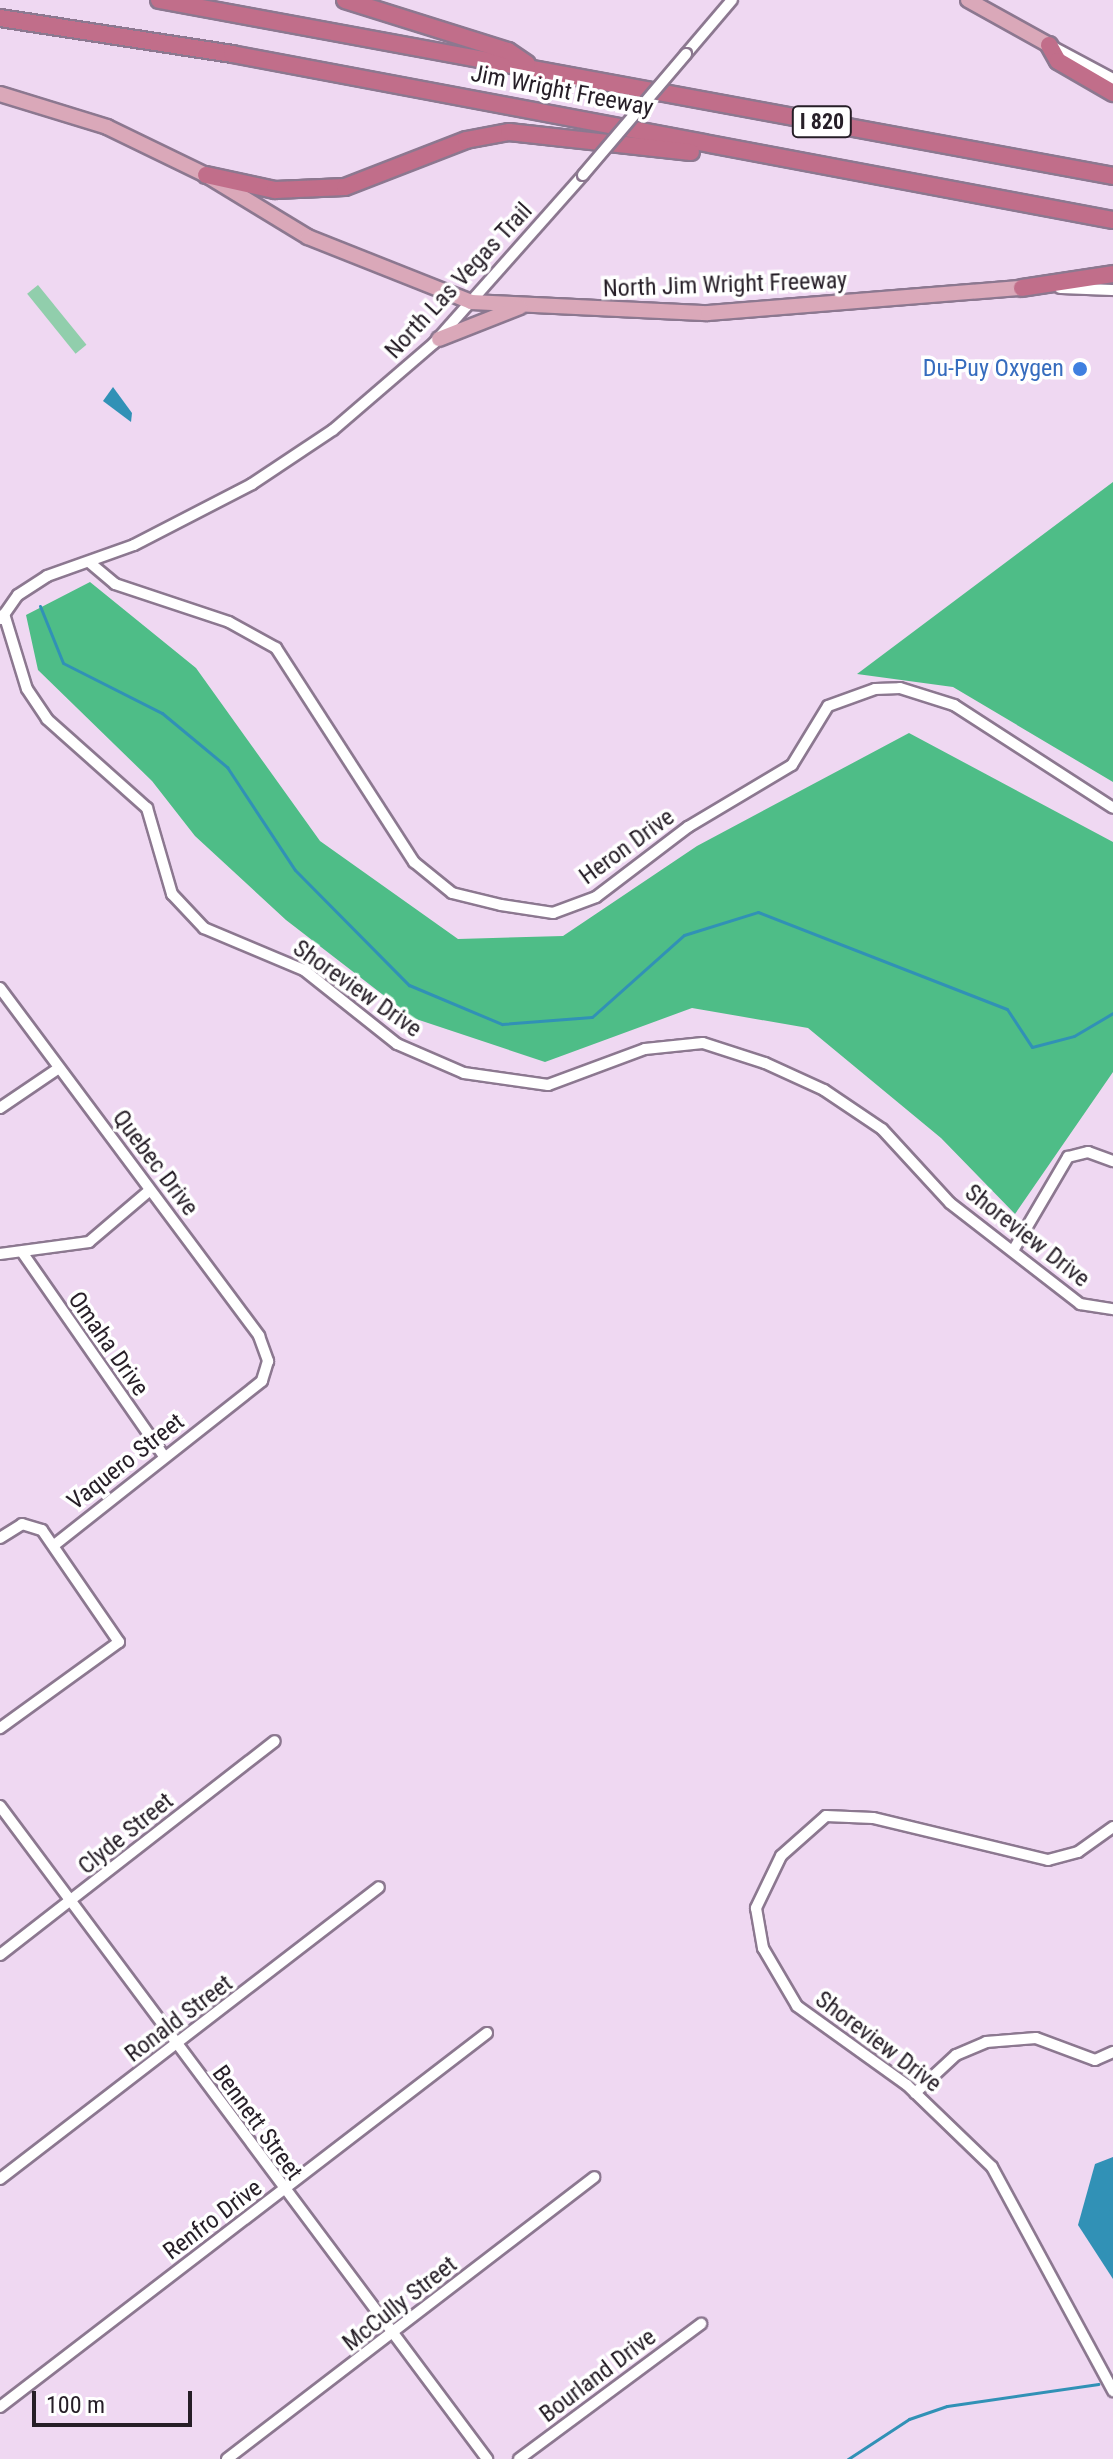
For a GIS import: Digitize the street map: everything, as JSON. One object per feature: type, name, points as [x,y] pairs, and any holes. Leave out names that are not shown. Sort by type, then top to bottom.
[{"type":"highway","name":"Jim Wright Freeway","points":[[159,0],[1113,176]]},
{"type":"highway","points":[[345,0],[508,51],[532,68]]},
{"type":"highway","name":"Jim Wright Freeway","points":[[0,18],[262,59],[712,147],[1113,220]]},
{"type":"highway","points":[[1049,45],[1058,61],[1113,93]]},
{"type":"highway","points":[[206,175],[275,190],[345,187],[466,140],[509,132],[695,152],[712,147]]},
{"type":"highway","points":[[1022,288],[1113,274]]},
{"type":"main road","points":[[968,0],[1049,45]]},
{"type":"main road","name":"North Jim Wright Freeway","points":[[0,94],[107,127],[206,175],[308,237],[471,302],[708,313],[1022,288]]},
{"type":"main road","points":[[439,339],[527,305]]},
{"type":"street","name":"North Las Vegas Trail","points":[[2,617],[29,586],[89,562],[252,484],[333,430],[439,339],[732,0]]},
{"type":"street","points":[[1049,45],[1113,79]]},
{"type":"street","name":"North Jim Wright Freeway","points":[[1022,288],[1113,290]]},
{"type":"street","name":"Heron Drive","points":[[89,562],[115,584],[229,622],[276,648],[414,862],[452,893],[501,905],[553,913],[596,897],[688,827],[792,765],[828,706],[875,689],[900,688],[954,705],[1113,808]]},
{"type":"street","name":"Shoreview Drive","points":[[2,617],[27,689],[47,719],[147,808],[172,894],[204,928],[304,970],[397,1044],[464,1073],[548,1085],[645,1049],[703,1043],[765,1063],[824,1090],[882,1129],[950,1203],[1014,1249],[1080,1304],[1113,1309]]},
{"type":"street","name":"Quebec Drive","points":[[0,988],[259,1336],[267,1366]]},
{"type":"street","points":[[0,1108],[59,1068]]},
{"type":"street","points":[[1014,1249],[1068,1157],[1088,1152],[1112,1161]]},
{"type":"street","points":[[0,1254],[89,1242],[150,1190]]},
{"type":"street","name":"Omaha Drive","points":[[22,1252],[164,1456]]},
{"type":"street","name":"Vaquero Street","points":[[54,1545],[262,1381],[267,1366]]},
{"type":"street","points":[[0,1538],[27,1524],[54,1545],[119,1642],[0,1728]]},
{"type":"street","name":"Clyde Street","points":[[0,1955],[275,1741]]},
{"type":"street","name":"Bennett Street","points":[[0,1806],[391,2338],[487,2459]]},
{"type":"street","name":"Shoreview Drive","points":[[1113,1827],[1078,1852],[1048,1860],[873,1818],[826,1816],[781,1856],[756,1908],[757,1931],[776,1977],[813,2022],[915,2093],[1010,2192],[1073,2328],[1113,2391]]},
{"type":"street","name":"Ronald Street","points":[[0,2179],[177,2047],[379,1887]]},
{"type":"street","name":"Renfro Drive","points":[[0,2407],[487,2033]]},
{"type":"street","points":[[915,2093],[956,2055],[986,2042],[1036,2038],[1095,2060],[1113,2052]]},
{"type":"street","name":"McCully Street","points":[[227,2459],[391,2338],[594,2177]]},
{"type":"street","name":"Bourland Drive","points":[[519,2459],[701,2324]]},
{"type":"green space","points":[[38,285],[86,345],[76,354],[27,294]]},
{"type":"green space","points":[[1113,482],[1113,782],[953,687],[857,674]]},
{"type":"green space","points":[[90,582],[196,668],[320,841],[458,939],[563,936],[697,846],[909,733],[1113,842],[1113,1072],[1015,1214],[941,1138],[808,1028],[692,1008],[545,1062],[413,1018],[286,920],[195,836],[152,781],[38,670],[26,615]]},
{"type":"water","points":[[113,387],[132,413],[131,422],[103,401]]},
{"type":"water","points":[[1113,2157],[1113,2279],[1078,2225],[1095,2164]]},
{"type":"waterway","points":[[40,606],[63,663],[162,713],[227,767],[295,870],[409,985],[502,1024],[592,1017],[684,935],[758,912],[1007,1009],[1032,1047],[1074,1036],[1113,1013]]},
{"type":"waterway","points":[[848,2459],[909,2419],[947,2406],[1098,2384]]},
{"type":"place","name":"Du-Puy Oxygen","points":[[1080,369]]}]
